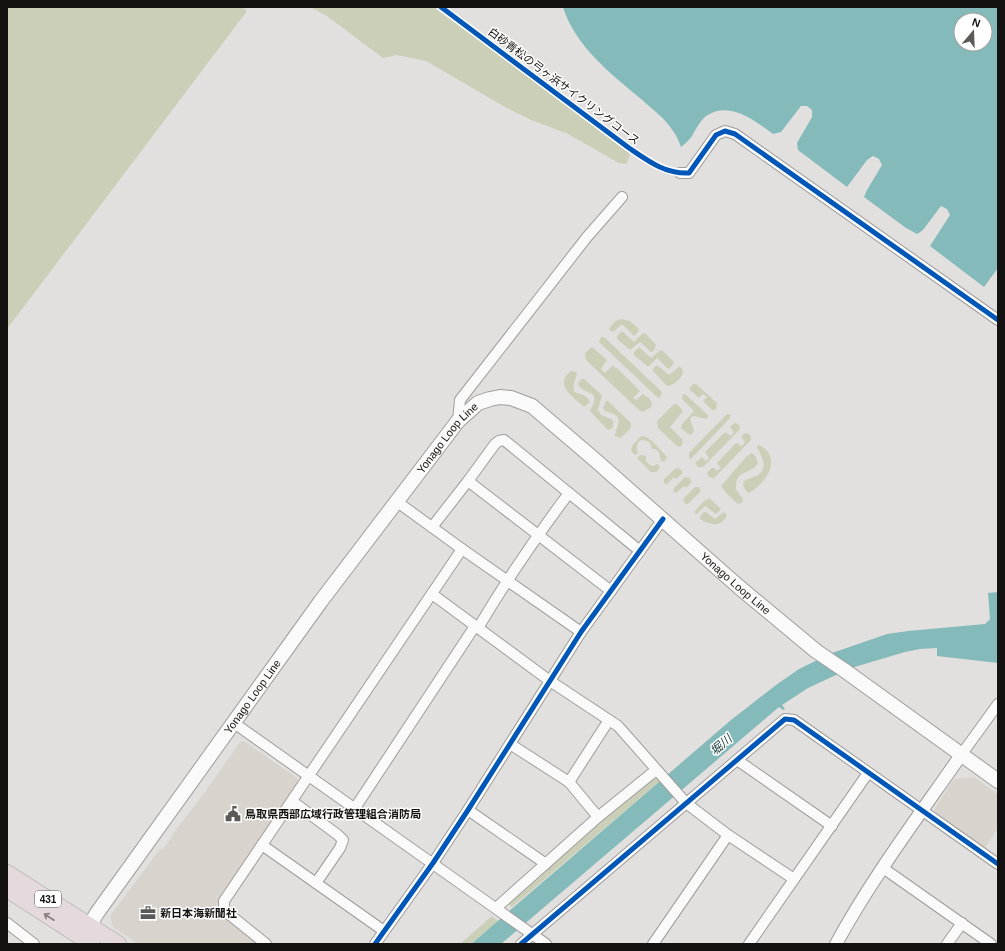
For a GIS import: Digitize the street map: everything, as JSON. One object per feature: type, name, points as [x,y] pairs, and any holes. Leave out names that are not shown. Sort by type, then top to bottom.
[{"type":"highway","name":"431","points":[[7,873],[85,938]]},
{"type":"highway","name":"431","points":[[7,889],[85,938],[118,944]]},
{"type":"main road","name":"Yonago Loop Line","points":[[85,938],[234,723],[321,601],[396,501],[458,421],[478,403],[500,397],[511,398],[532,406],[739,587],[816,651],[998,781]]},
{"type":"street","points":[[680,173],[689,172],[716,135],[725,131],[734,134],[998,320]]},
{"type":"street","points":[[458,421],[460,400],[587,237],[622,197]]},
{"type":"street","points":[[432,527],[495,444],[504,440],[640,551]]},
{"type":"street","points":[[468,481],[611,592]]},
{"type":"street","points":[[355,808],[507,580],[569,494]]},
{"type":"street","points":[[396,501],[462,549],[582,632]]},
{"type":"street","points":[[375,944],[433,863],[582,632],[663,519]]},
{"type":"street","points":[[266,944],[224,910],[224,902],[462,549]]},
{"type":"street","points":[[432,594],[550,681],[618,726],[686,803],[728,835],[794,879]]},
{"type":"street","points":[[836,944],[848,922],[922,810],[998,704]]},
{"type":"street","points":[[521,944],[528,932],[686,803],[781,721],[789,719],[794,720],[998,864]]},
{"type":"street","points":[[569,782],[609,720]]},
{"type":"street","points":[[234,723],[546,944]]},
{"type":"street","points":[[510,744],[569,782],[598,817]]},
{"type":"street","points":[[737,760],[832,826]]},
{"type":"street","points":[[749,944],[868,773]]},
{"type":"street","points":[[498,909],[598,817],[660,774]]},
{"type":"street","points":[[292,801],[343,840],[340,848],[316,883]]},
{"type":"street","points":[[468,810],[546,864]]},
{"type":"street","points":[[653,944],[728,835]]},
{"type":"street","points":[[262,845],[384,931]]},
{"type":"street","points":[[883,868],[991,944]]},
{"type":"street","points":[[7,923],[34,944]]},
{"type":"street","points":[[947,944],[962,923]]},
{"type":"shaded area","name":"鳥取県西部広域行政管理組合消防局","points":[[244,741],[297,778],[298,785],[214,909],[259,944],[138,944],[113,927],[110,916],[160,849],[163,849],[172,837],[240,742]]},
{"type":"shaded area","points":[[974,777],[998,794],[998,828],[984,849],[935,814],[935,808],[954,779]]},
{"type":"green space","points":[[7,7],[242,7],[247,11],[7,329]]},
{"type":"green space","points":[[310,7],[433,7],[630,154],[627,163],[619,163],[566,133],[531,120],[505,107],[426,61],[397,55],[383,58],[327,16]]},
{"type":"green space","points":[[621,319],[630,321],[638,328],[639,331],[634,336],[622,324],[613,332],[609,330],[617,320]]},
{"type":"green space","points":[[622,331],[634,342],[645,333],[656,345],[654,351],[651,352],[640,342],[629,349],[617,339],[617,336]]},
{"type":"green space","points":[[601,337],[604,337],[662,392],[660,398],[657,397],[600,343],[599,341]]},
{"type":"green space","points":[[592,347],[607,360],[601,369],[605,373],[612,366],[618,369],[640,391],[633,398],[636,400],[643,394],[650,399],[652,404],[651,407],[643,412],[640,411],[586,360],[585,353]]},
{"type":"green space","points":[[639,347],[651,358],[661,350],[674,362],[670,369],[657,358],[649,366],[647,366],[634,355],[634,352]]},
{"type":"green space","points":[[657,365],[669,375],[679,367],[682,368],[683,373],[676,382],[667,386],[653,371]]},
{"type":"green space","points":[[571,371],[576,372],[577,374],[573,388],[574,391],[583,395],[590,402],[584,407],[571,395],[565,386],[564,381],[566,376]]},
{"type":"green space","points":[[581,379],[584,379],[602,395],[598,410],[601,415],[613,420],[613,427],[611,429],[608,430],[590,411],[594,398],[591,393],[581,388],[578,384]]},
{"type":"green space","points":[[693,384],[696,384],[717,403],[716,410],[712,410],[703,401],[707,397],[703,394],[699,398],[689,389]]},
{"type":"green space","points":[[683,394],[708,415],[706,419],[693,416],[690,419],[694,431],[691,435],[681,428],[682,424],[694,411],[682,399]]},
{"type":"green space","points":[[606,401],[608,401],[631,423],[629,430],[620,438],[615,436],[619,423],[618,417],[605,411],[603,408]]},
{"type":"green space","points":[[674,404],[677,404],[683,411],[670,427],[683,440],[680,447],[677,446],[658,428],[657,421]]},
{"type":"green space","points":[[728,414],[731,415],[729,419],[690,459],[689,453]]},
{"type":"green space","points":[[734,423],[740,426],[739,430],[703,467],[698,467],[695,463],[702,457],[706,461],[709,458],[705,452],[725,432],[731,436],[734,432],[730,427]]},
{"type":"green space","points":[[745,433],[749,434],[751,440],[714,478],[709,477],[707,473],[712,468],[717,471],[721,468],[717,463],[736,443],[742,446],[745,442],[741,437]]},
{"type":"green space","points":[[641,436],[648,438],[655,444],[667,457],[666,460],[663,462],[661,461],[659,452],[652,449],[650,443],[647,441],[639,441],[637,445],[638,453],[635,455],[632,453],[631,450],[633,446]]},
{"type":"green space","points":[[758,445],[768,452],[771,458],[770,470],[759,486],[749,493],[743,485],[744,481],[756,476],[764,467],[763,459],[757,448]]},
{"type":"green space","points":[[752,453],[758,463],[755,467],[741,475],[736,482],[736,489],[743,499],[742,503],[738,504],[721,486],[746,457]]},
{"type":"green space","points":[[640,455],[646,456],[647,462],[652,466],[657,464],[660,467],[657,472],[651,472],[637,458]]},
{"type":"green space","points":[[678,468],[682,471],[682,474],[676,479],[674,477],[666,485],[664,479]]},
{"type":"green space","points":[[685,477],[690,478],[692,482],[686,488],[684,486],[676,493],[673,491],[674,488]]},
{"type":"green space","points":[[695,487],[699,487],[701,491],[688,504],[685,504],[683,499]]},
{"type":"green space","points":[[709,498],[721,509],[716,514],[705,506],[697,514],[695,514],[695,511],[704,501]]},
{"type":"green space","points":[[704,512],[715,519],[724,512],[727,515],[719,524],[711,524],[700,519],[700,516]]},
{"type":"green space","points":[[651,779],[658,779],[660,781],[512,907],[510,906],[509,902]]},
{"type":"green space","points":[[492,916],[498,921],[470,944],[460,944]]},
{"type":"water","points":[[563,7],[998,7],[998,268],[984,287],[930,246],[950,215],[947,209],[941,206],[923,230],[917,234],[906,228],[864,197],[882,165],[879,159],[873,156],[867,160],[847,187],[798,150],[797,143],[812,117],[812,110],[807,106],[801,106],[781,132],[773,134],[742,114],[724,110],[715,112],[704,118],[691,137],[681,147],[670,126],[654,110],[606,69],[585,47],[576,34]]},
{"type":"water","name":"堀川","points":[[998,592],[998,663],[937,656],[937,648],[920,649],[851,668],[808,688],[782,705],[785,709],[783,710],[779,707],[501,944],[471,944],[731,720],[799,669],[832,653],[887,634],[985,624],[990,619],[988,593]]},
{"type":"cycle path","name":"白砂青松の弓ヶ浜サイクリングコース","points":[[441,7],[629,148],[657,166],[680,173],[689,173],[716,135],[725,131],[735,134],[998,320]]},
{"type":"cycle path","points":[[375,944],[433,863],[468,810],[581,632],[663,519]]},
{"type":"cycle path","points":[[521,944],[785,719],[794,720],[998,864]]},
{"type":"place","name":"鳥取県西部広域行政管理組合消防局","points":[[233,814]]},
{"type":"place","name":"新日本海新聞社","points":[[148,913]]}]
